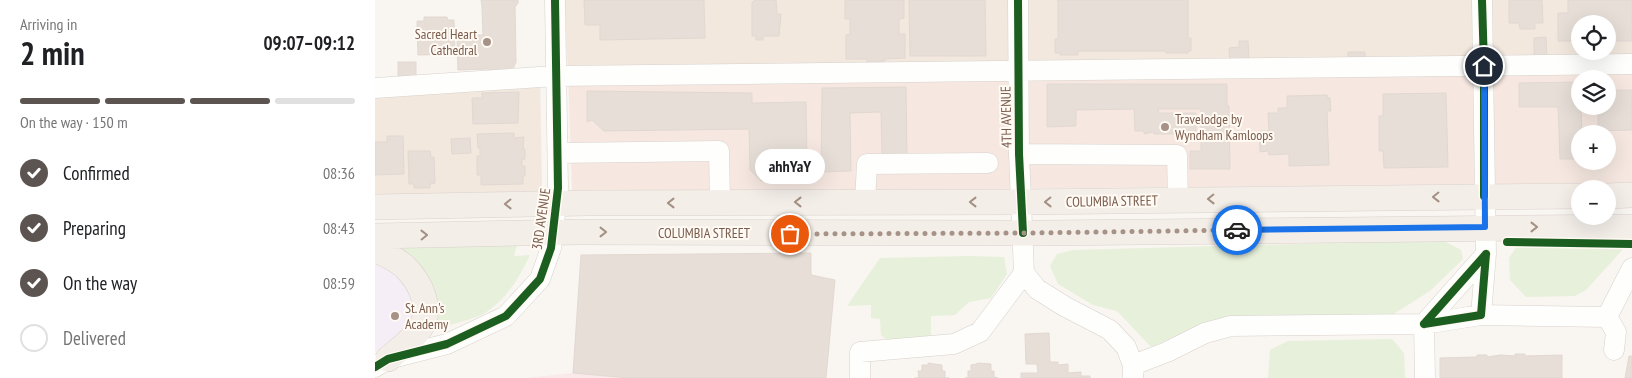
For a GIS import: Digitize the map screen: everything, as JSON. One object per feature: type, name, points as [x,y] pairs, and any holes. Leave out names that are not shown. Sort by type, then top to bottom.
[{"type":"main road","name":"COLUMBIA STREET","points":[[375,207],[557,203],[1021,202],[1571,196]]},
{"type":"main road","points":[[1616,196],[1632,196]]},
{"type":"main road","name":"COLUMBIA STREET","points":[[375,236],[554,233],[1023,233],[1632,227]]},
{"type":"main road","points":[[375,250],[387,255],[405,267],[425,299],[425,314],[420,330],[381,363]]},
{"type":"street","name":"3RD AVENUE","points":[[381,363],[447,344],[506,316],[540,279],[551,248],[557,203],[555,0]]},
{"type":"street","name":"4TH AVENUE","points":[[1018,0],[1019,154],[1024,273]]},
{"type":"street","points":[[1481,315],[1486,254],[1482,0]]},
{"type":"street","points":[[375,88],[555,76],[1632,64]]},
{"type":"street","points":[[558,153],[719,151],[720,203]]},
{"type":"street","points":[[1019,154],[1177,155],[1178,200]]},
{"type":"street","points":[[865,202],[867,164],[988,163]]},
{"type":"street","points":[[1425,378],[1424,324],[1486,254]]},
{"type":"street","points":[[1607,317],[1632,268]]},
{"type":"street","points":[[860,378],[860,352],[954,344],[980,332],[1024,273],[1037,289],[1064,306],[1110,330],[1126,347],[1133,371],[1205,333],[1231,326],[1424,324],[1481,315],[1607,317]]},
{"type":"street","points":[[1607,317],[1616,332],[1614,350]]},
{"type":"shaded area","points":[[564,0],[1632,0],[1632,62],[568,69]]},
{"type":"shaded area","points":[[1632,62],[1632,183],[1616,183],[1616,180],[1571,180],[1571,184],[572,193],[568,69]]},
{"type":"shaded area","points":[[540,75],[542,191],[375,195],[375,80]]},
{"type":"shaded area","name":"St. Ann's Academy","points":[[375,263],[387,264],[406,283],[418,307],[411,325],[394,341],[375,352]]},
{"type":"shaded area","points":[[573,373],[598,375],[629,378],[527,378]]},
{"type":"green space","points":[[1442,240],[1461,250],[1463,259],[1430,291],[1392,315],[1208,322],[1151,347],[1117,311],[1093,305],[1058,284],[1050,266],[1057,254],[1073,250]]},
{"type":"green space","points":[[517,245],[514,256],[530,255],[517,280],[493,308],[480,316],[429,331],[397,247]]},
{"type":"green space","points":[[1517,246],[1624,248],[1586,290],[1575,296],[1526,297],[1510,280],[1509,258]]},
{"type":"green space","points":[[1004,257],[1007,274],[991,298],[969,302],[955,315],[931,316],[931,334],[926,340],[886,339],[881,335],[880,319],[871,318],[871,305],[847,306],[880,258]]},
{"type":"green space","points":[[1392,339],[1404,353],[1405,378],[1268,378],[1270,350],[1288,341]]},
{"type":"building","name":"Sacred Heart Cathedral","points":[[481,0],[518,0],[515,7],[516,62],[513,69],[493,73],[488,69],[458,70],[457,35],[483,35]]},
{"type":"building","points":[[584,0],[704,0],[705,38],[600,40],[600,25],[585,25]]},
{"type":"building","points":[[754,0],[776,0],[777,14],[781,14],[779,36],[763,36],[763,40],[756,40],[756,36],[752,36],[752,2]]},
{"type":"building","points":[[845,0],[904,0],[904,18],[899,19],[899,34],[905,34],[905,58],[867,62],[867,59],[846,59],[846,35],[850,34],[850,19],[845,19]]},
{"type":"building","points":[[909,0],[985,0],[986,56],[910,56]]},
{"type":"building","points":[[1058,0],[1188,0],[1188,38],[1191,38],[1191,51],[1188,51],[1188,53],[1166,53],[1166,51],[1078,51],[1078,55],[1060,55],[1060,53],[1055,53],[1055,39],[1058,39]]},
{"type":"building","points":[[1509,0],[1542,0],[1543,23],[1535,23],[1535,29],[1520,29],[1519,23],[1509,23]]},
{"type":"building","points":[[1568,0],[1632,0],[1632,41],[1616,41],[1616,15],[1571,15],[1571,41],[1558,41],[1558,13],[1568,13]]},
{"type":"building","points":[[424,17],[447,17],[448,20],[454,20],[455,54],[418,55],[417,21],[424,21]]},
{"type":"building","points":[[1546,37],[1547,58],[1534,58],[1534,38]]},
{"type":"building","points":[[1239,41],[1248,41],[1249,59],[1230,66],[1229,48],[1239,47]]},
{"type":"building","points":[[1348,52],[1365,52],[1365,63],[1348,63]]},
{"type":"building","points":[[398,62],[416,62],[416,78],[398,78]]},
{"type":"building","points":[[1571,82],[1571,115],[1581,115],[1582,125],[1571,125],[1571,159],[1560,159],[1558,107],[1519,107],[1519,83]]},
{"type":"building","name":"Travelodge by Wyndham Kamloops","points":[[1047,84],[1227,84],[1230,169],[1190,169],[1190,151],[1201,151],[1201,109],[1158,109],[1159,113],[1196,113],[1196,134],[1154,134],[1153,132],[1144,134],[1144,131],[1135,131],[1134,109],[1076,110],[1076,126],[1047,127]]},
{"type":"building","points":[[906,87],[907,156],[882,156],[881,112],[850,113],[851,171],[821,172],[822,88]]},
{"type":"building","points":[[1616,90],[1632,90],[1632,130],[1616,130],[1616,125],[1598,125],[1598,115],[1616,115]]},
{"type":"building","points":[[587,91],[752,93],[752,103],[806,102],[807,159],[810,158],[811,170],[801,180],[761,181],[750,170],[749,129],[604,131],[592,120],[587,122]]},
{"type":"building","points":[[519,92],[518,123],[473,124],[472,98],[482,98],[482,93]]},
{"type":"building","points":[[1446,93],[1448,167],[1384,168],[1383,151],[1379,151],[1379,116],[1383,116],[1383,94]]},
{"type":"building","points":[[1327,95],[1330,98],[1331,111],[1327,111],[1329,165],[1289,166],[1289,154],[1269,155],[1268,151],[1260,152],[1259,131],[1269,131],[1268,113],[1278,113],[1278,108],[1287,108],[1287,96]]},
{"type":"building","points":[[514,133],[514,138],[524,137],[523,149],[525,149],[525,159],[522,159],[522,166],[525,166],[525,176],[523,176],[523,184],[481,185],[481,175],[477,175],[477,156],[480,156],[480,148],[478,148],[477,134]]},
{"type":"building","points":[[387,136],[403,136],[404,174],[375,175],[375,142],[387,142]]},
{"type":"building","points":[[470,138],[471,153],[452,154],[451,139]]},
{"type":"building","points":[[408,151],[430,151],[431,157],[434,157],[435,183],[430,184],[430,188],[414,188],[414,184],[409,184]]},
{"type":"building","points":[[811,253],[811,275],[835,280],[826,378],[629,378],[573,373],[581,255]]},
{"type":"building","points":[[1049,333],[1050,362],[1058,362],[1058,365],[1068,364],[1068,373],[1081,372],[1081,376],[1090,376],[1090,378],[1021,378],[1021,373],[1038,373],[1037,364],[1026,364],[1025,334]]},
{"type":"building","points":[[1515,354],[1525,354],[1525,356],[1562,355],[1562,378],[1440,378],[1440,358],[1477,357],[1477,355],[1487,355],[1487,357],[1500,355],[1515,356]]},
{"type":"building","points":[[1629,356],[1632,356],[1632,378],[1625,378]]},
{"type":"building","points":[[928,363],[942,365],[942,371],[945,371],[945,378],[919,378],[918,371],[922,371],[922,365],[928,365]]},
{"type":"building","points":[[977,363],[991,364],[991,371],[994,371],[994,377],[998,378],[968,378],[968,371],[971,371],[971,365]]},
{"type":"cycle path","points":[[375,367],[388,359],[447,344],[506,316],[540,279],[551,248],[558,188],[555,0]]},
{"type":"cycle path","points":[[1018,0],[1019,154],[1023,233]]},
{"type":"cycle path","points":[[1482,0],[1484,196]]},
{"type":"cycle path","points":[[1507,242],[1632,244]]},
{"type":"cycle path","points":[[1424,324],[1481,315],[1486,254]]},
{"type":"cycle path","points":[[1424,324],[1486,254]]},
{"type":"way so far","points":[[790,234],[1237,230]]},
{"type":"place","name":"Sacred Heart Cathedral","points":[[487,42]]},
{"type":"place","name":"Travelodge by Wyndham Kamloops","points":[[1165,127]]},
{"type":"place","name":"ahhYaY","points":[[790,234]]},
{"type":"place","name":"St. Ann's Academy","points":[[395,316]]},
{"type":"route","points":[[1237,230],[1485,227],[1484,66]]}]
